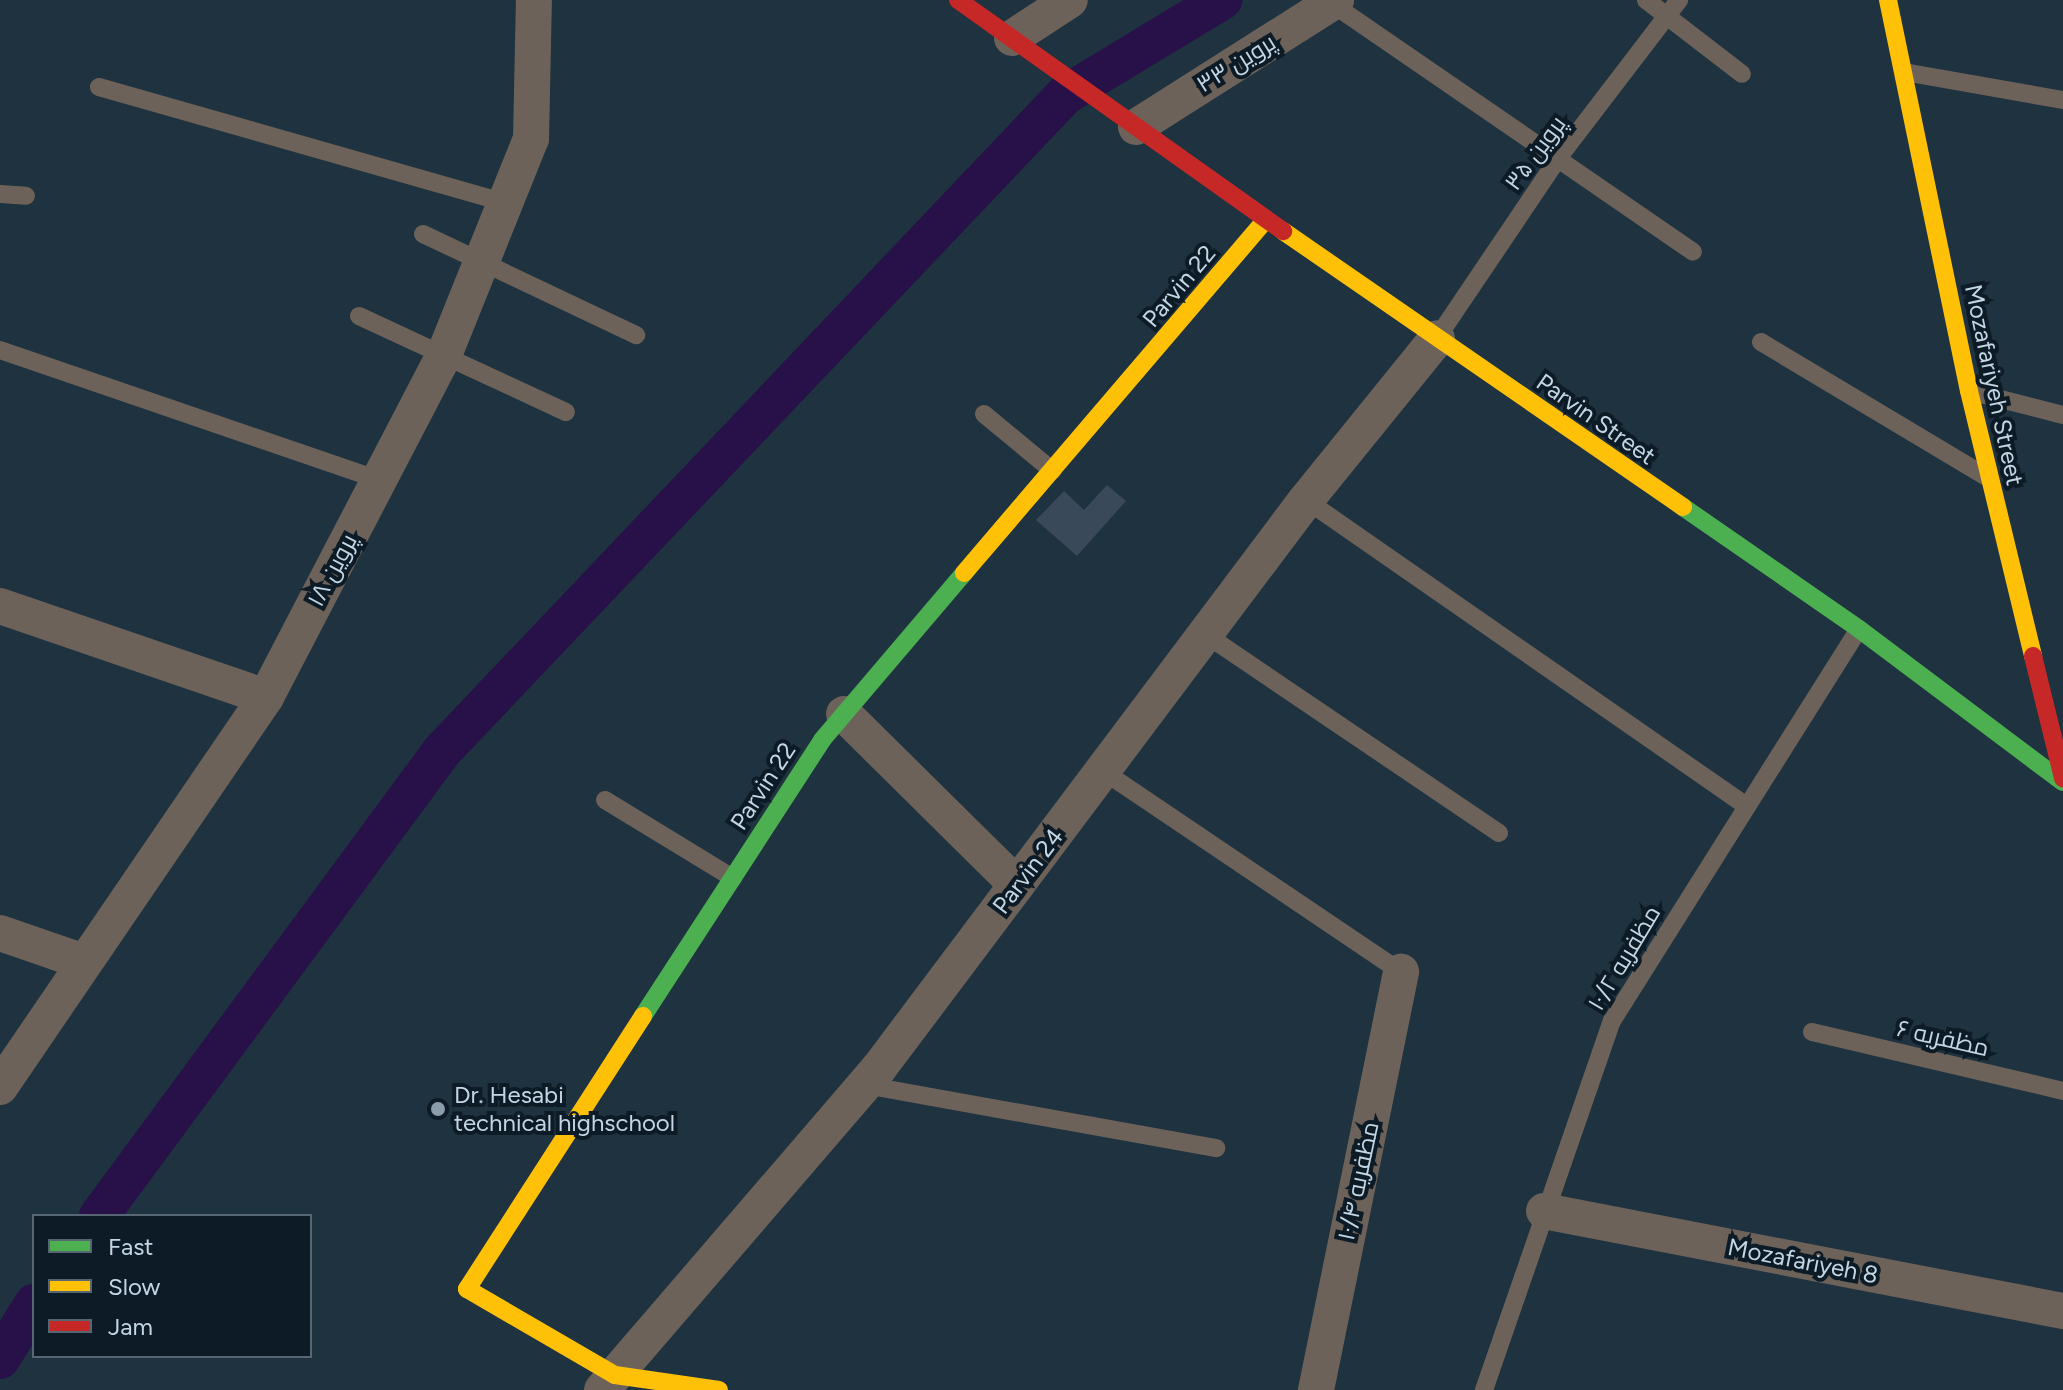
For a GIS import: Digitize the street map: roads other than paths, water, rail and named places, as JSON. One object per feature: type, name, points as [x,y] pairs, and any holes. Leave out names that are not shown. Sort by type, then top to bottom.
[{"type":"street","name":"پروین ۱۸","points":[[0,1087],[266,697],[444,355],[531,139],[534,0]]},
{"type":"street","points":[[958,0],[1012,38],[1070,0]]},
{"type":"street","name":"Mozafariyeh Street","points":[[1888,0],[1969,391],[2063,780]]},
{"type":"street","name":"پروین ۳۳","points":[[1136,127],[1333,2]]},
{"type":"street","name":"Parvin Street","points":[[1012,38],[1266,220],[1859,629],[2063,780]]},
{"type":"street","name":"Parvin 22","points":[[608,1382],[467,1289],[733,878],[844,714],[1055,472],[1266,220]]},
{"type":"street","name":"Parvin 24","points":[[608,1382],[865,1085],[1306,500],[1437,338]]},
{"type":"street","points":[[0,606],[266,697]]},
{"type":"street","points":[[844,714],[1017,885]]},
{"type":"street","points":[[0,933],[84,962]]},
{"type":"street","name":"مظفریه ۱۰/۴","points":[[1316,1390],[1401,972]]},
{"type":"street","name":"Mozafariyeh 8","points":[[1544,1211],[2063,1311]]},
{"type":"street","points":[[608,1382],[719,1390]]},
{"type":"lane","points":[[1646,0],[1674,8],[1742,74]]},
{"type":"lane","points":[[1333,2],[1693,252]]},
{"type":"lane","name":"پروین ۳۵","points":[[1437,338],[1559,157],[1674,8]]},
{"type":"lane","points":[[1903,72],[2063,100]]},
{"type":"lane","points":[[99,87],[506,203]]},
{"type":"lane","points":[[0,194],[26,196]]},
{"type":"lane","points":[[423,234],[636,335]]},
{"type":"lane","points":[[359,316],[566,412]]},
{"type":"lane","points":[[1761,342],[1989,478]]},
{"type":"lane","points":[[0,350],[379,480]]},
{"type":"lane","points":[[1969,391],[2063,415]]},
{"type":"lane","points":[[984,414],[1055,472]]},
{"type":"lane","points":[[1306,500],[1745,805]]},
{"type":"lane","name":"مظفریه ۱۰/۲","points":[[1484,1390],[1612,1021],[1745,805],[1859,629]]},
{"type":"lane","points":[[1205,634],[1499,833]]},
{"type":"lane","points":[[1103,771],[1401,972]]},
{"type":"lane","points":[[605,800],[733,878]]},
{"type":"lane","name":"مظفریه ۶","points":[[1812,1032],[2063,1091]]},
{"type":"lane","points":[[865,1085],[1216,1148]]},
{"type":"waterway","points":[[100,1214],[442,751],[1065,95],[1222,0]]},
{"type":"waterway","points":[[0,1359],[32,1307]]},
{"type":"place","name":"Dr. Hesabi technical highschool","points":[[438,1109]]}]
